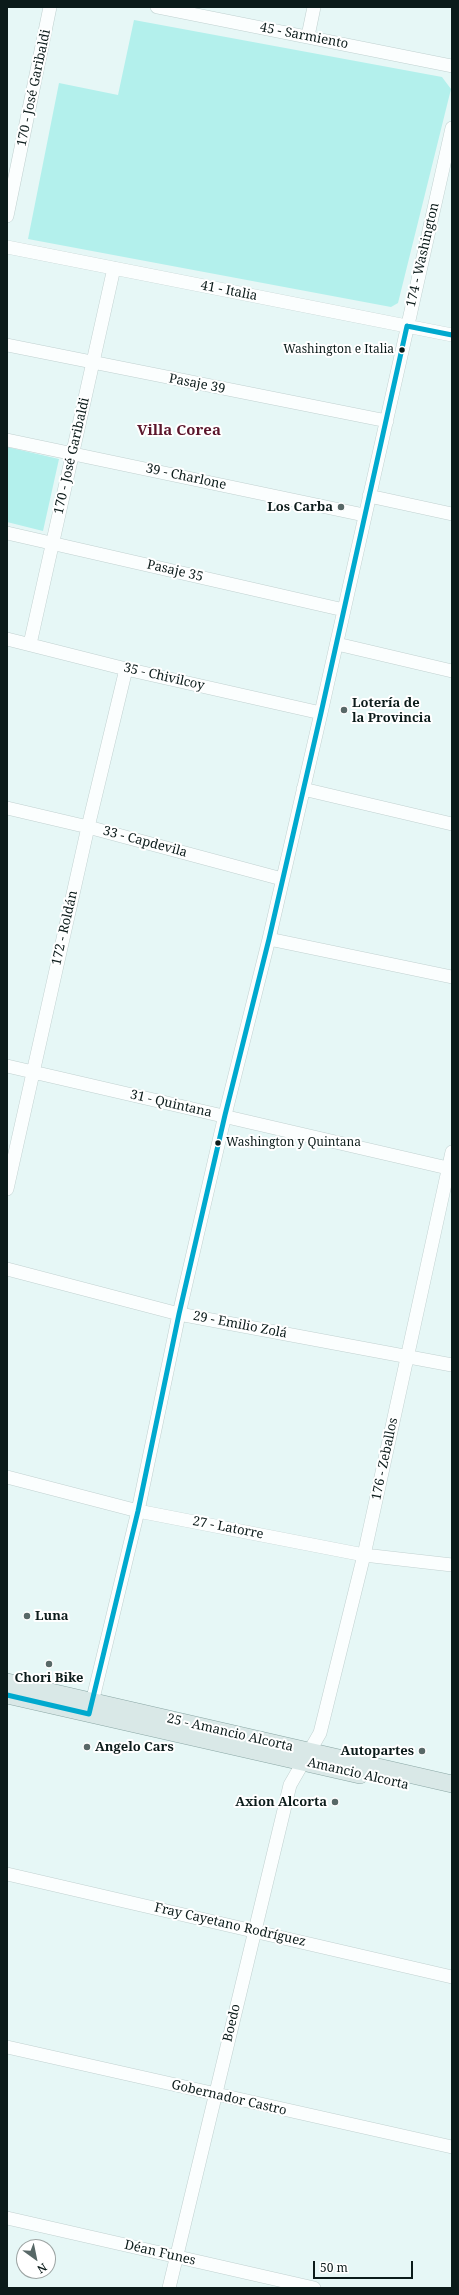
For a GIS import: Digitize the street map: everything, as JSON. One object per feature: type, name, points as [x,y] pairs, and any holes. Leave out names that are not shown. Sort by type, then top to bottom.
[{"type":"main road","points":[[7,1682],[91,1708]]},
{"type":"main road","name":"Amancio Alcorta","points":[[7,1695],[91,1708],[308,1756],[452,1796]]},
{"type":"main road","name":"25 - Amancio Alcorta","points":[[308,1756],[452,1784]]},
{"type":"street","name":"170 - José Garibaldi","points":[[7,216],[50,7]]},
{"type":"street","name":"45 - Sarmiento","points":[[156,7],[308,36],[452,66]]},
{"type":"street","points":[[308,36],[314,7]]},
{"type":"street","name":"174 - Washington","points":[[91,1708],[138,1511],[179,1314],[304,789],[337,644],[364,515],[387,421],[452,128]]},
{"type":"street","name":"41 - Italia","points":[[7,247],[452,335]]},
{"type":"street","name":"170 - José Garibaldi","points":[[30,644],[114,268]]},
{"type":"street","name":"Pasaje 39","points":[[7,345],[387,421]]},
{"type":"street","name":"39 - Charlone","points":[[7,440],[364,515]]},
{"type":"street","points":[[369,496],[452,514]]},
{"type":"street","name":"Pasaje 35","points":[[7,533],[53,542],[344,610]]},
{"type":"street","name":"35 - Chivilcoy","points":[[7,639],[126,669],[321,713]]},
{"type":"street","points":[[337,644],[452,672]]},
{"type":"street","name":"172 - Roldán","points":[[7,1188],[88,827],[126,669]]},
{"type":"street","points":[[304,789],[452,824]]},
{"type":"street","name":"33 - Capdevila","points":[[7,808],[88,827],[282,879]]},
{"type":"street","points":[[269,939],[452,978]]},
{"type":"street","name":"31 - Quintana","points":[[7,1066],[450,1169]]},
{"type":"street","name":"176 - Zeballos","points":[[308,1756],[320,1733],[364,1555],[450,1169],[452,1152]]},
{"type":"street","name":"29 - Emilio Zolá","points":[[7,1269],[179,1314],[452,1365]]},
{"type":"street","name":"27 - Latorre","points":[[7,1477],[138,1511],[364,1555],[452,1564]]},
{"type":"street","name":"Boedo","points":[[169,2288],[290,1785],[308,1756]]},
{"type":"street","name":"Fray Cayetano Rodríguez","points":[[7,1874],[452,1976]]},
{"type":"street","name":"Gobernador Castro","points":[[7,2047],[452,2147]]},
{"type":"street","name":"Déan Funes","points":[[7,2218],[314,2288]]},
{"type":"shaded area","points":[[134,20],[442,77],[451,89],[398,303],[391,307],[28,239],[59,83],[118,95]]},
{"type":"shaded area","points":[[7,447],[59,459],[43,531],[7,522]]},
{"type":"transit line","points":[[407,326],[452,335]]},
{"type":"transit line","points":[[7,1695],[89,1714],[138,1511],[179,1314],[225,1115],[269,939],[321,713],[407,326]]},
{"type":"place","name":"Washington e Italia","points":[[402,350]]},
{"type":"place","name":"Los Carba","points":[[341,507]]},
{"type":"place","name":"Lotería de la Provincia","points":[[344,710]]},
{"type":"place","name":"Washington y Quintana","points":[[218,1143]]},
{"type":"place","name":"Luna","points":[[27,1616]]},
{"type":"place","name":"Chori Bike","points":[[49,1664]]},
{"type":"place","name":"Angelo Cars","points":[[87,1747]]},
{"type":"place","name":"Autopartes","points":[[422,1751]]},
{"type":"place","name":"Axion Alcorta","points":[[335,1802]]},
{"type":"district","name":"Villa Corea","points":[[179,431]]}]
